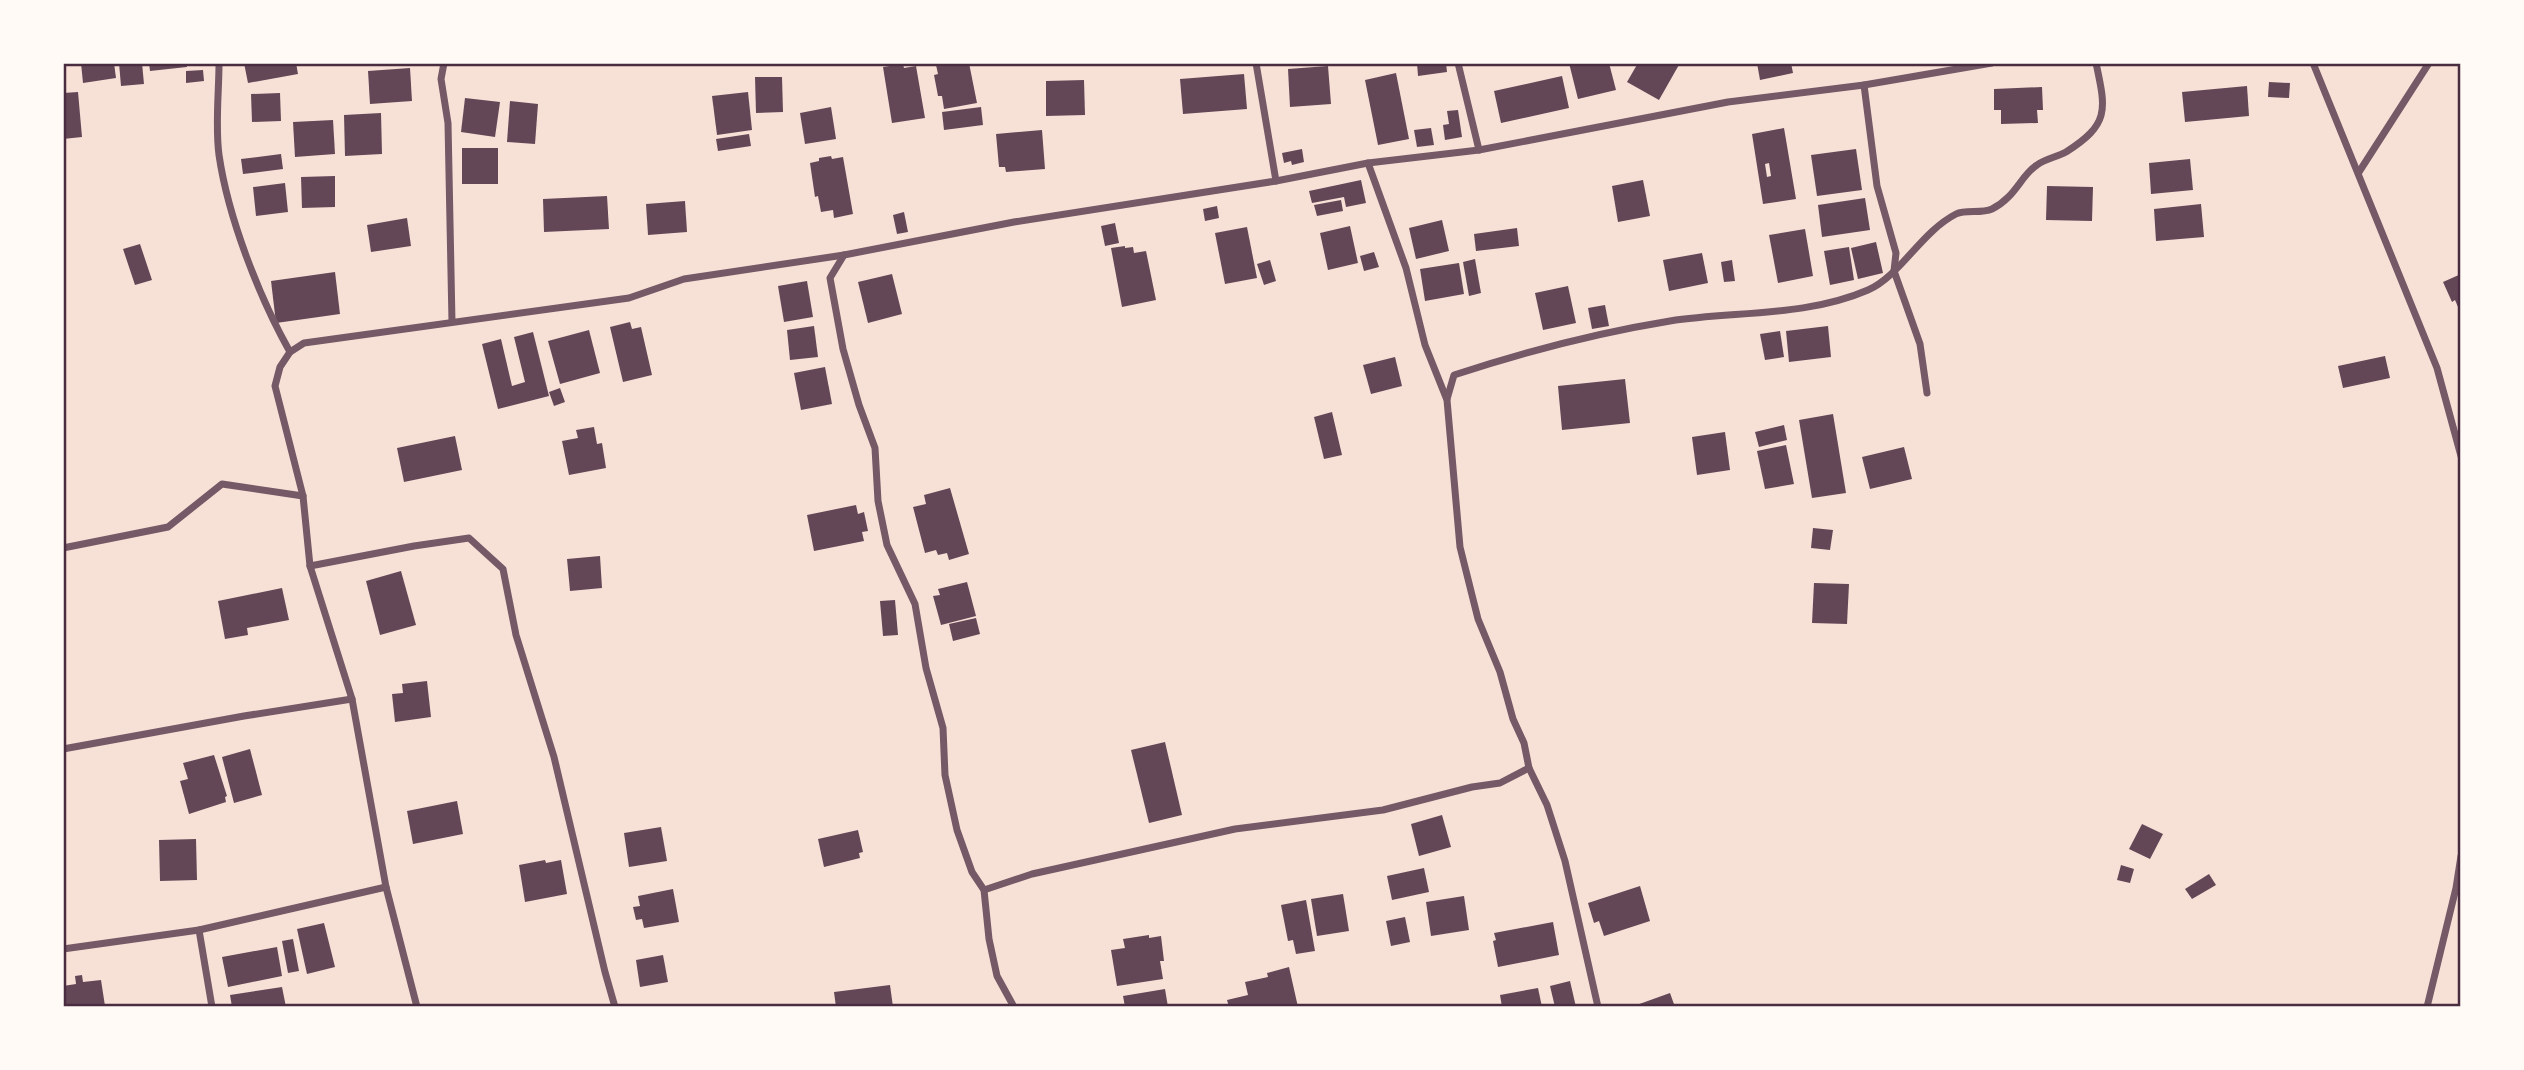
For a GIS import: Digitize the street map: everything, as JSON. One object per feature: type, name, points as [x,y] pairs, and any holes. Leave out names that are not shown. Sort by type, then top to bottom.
[{"type":"street","points":[[219,63],[218,152],[226,195],[269,314],[290,352]]},
{"type":"street","points":[[444,63],[441,79],[448,123],[452,322]]},
{"type":"street","points":[[1256,63],[1276,181]]},
{"type":"street","points":[[1458,63],[1479,150]]},
{"type":"street","points":[[417,1007],[386,887],[352,699],[310,566],[303,496],[275,386],[280,367],[290,352],[304,343],[629,298],[684,279],[844,255],[1014,222],[1276,181],[1368,163],[1479,150],[1728,102],[1864,85],[1992,63]]},
{"type":"street","points":[[1447,400],[1454,375],[1540,348],[1669,321],[1752,315],[1826,303],[1870,289],[1894,271],[1921,240],[1958,213],[1990,210],[2013,195],[2035,166],[2065,152],[2097,128],[2104,101],[2095,63]]},
{"type":"street","points":[[2313,63],[2437,368],[2461,456]]},
{"type":"street","points":[[2359,172],[2429,63]]},
{"type":"street","points":[[1864,85],[1877,186],[1896,253],[1894,271],[1920,344],[1927,393]]},
{"type":"street","points":[[1368,163],[1406,268],[1425,345],[1447,400],[1460,547],[1478,619],[1500,672],[1513,719],[1524,743],[1529,768],[1547,805],[1565,861],[1598,1007]]},
{"type":"street","points":[[844,255],[830,278],[843,349],[875,448],[878,501],[887,545],[915,604],[926,668],[943,728],[945,775],[957,830],[972,872],[984,890],[989,939],[997,976],[1014,1007]]},
{"type":"street","points":[[63,548],[168,527],[222,484],[303,496]]},
{"type":"street","points":[[310,566],[469,538],[503,569],[516,635],[555,757],[615,1007]]},
{"type":"street","points":[[63,749],[352,699]]},
{"type":"street","points":[[984,890],[1032,874],[1236,829],[1383,810],[1472,787],[1500,783],[1529,768]]},
{"type":"street","points":[[2427,1007],[2456,888],[2461,856]]},
{"type":"street","points":[[63,949],[199,930],[386,887]]},
{"type":"street","points":[[199,930],[212,1007]]},
{"type":"building","points":[[81,63],[114,63],[116,78],[83,83]]},
{"type":"building","points":[[119,63],[142,63],[144,84],[121,86]]},
{"type":"building","points":[[149,63],[186,63],[187,67],[150,71]]},
{"type":"building","points":[[244,63],[296,63],[298,74],[248,83]]},
{"type":"building","points":[[969,63],[977,103],[944,109],[934,75],[938,74],[936,65]]},
{"type":"building","points":[[1417,63],[1446,63],[1447,72],[1418,76]]},
{"type":"building","points":[[1569,63],[1609,63],[1616,90],[1578,99]]},
{"type":"building","points":[[1638,63],[1680,63],[1659,100],[1627,82]]},
{"type":"building","points":[[1757,63],[1791,63],[1793,73],[1760,80]]},
{"type":"building","points":[[903,64],[904,68],[916,66],[925,118],[892,123],[883,67]]},
{"type":"building","points":[[1328,66],[1331,104],[1290,107],[1288,69]]},
{"type":"building","points":[[410,68],[412,101],[370,104],[368,71]]},
{"type":"building","points":[[203,70],[204,81],[186,83],[186,71]]},
{"type":"building","points":[[1396,73],[1409,139],[1378,145],[1365,80]]},
{"type":"building","points":[[1244,74],[1247,109],[1183,114],[1180,79]]},
{"type":"building","points":[[1562,76],[1569,108],[1501,123],[1494,91]]},
{"type":"building","points":[[755,77],[782,77],[783,112],[756,113]]},
{"type":"building","points":[[1084,80],[1085,115],[1046,116],[1046,81]]},
{"type":"building","points":[[2269,82],[2290,83],[2289,98],[2268,97]]},
{"type":"building","points":[[2247,86],[2249,116],[2185,122],[2182,92]]},
{"type":"building","points":[[2042,87],[2043,110],[2037,110],[2038,123],[2001,124],[2001,110],[1994,110],[1994,89]]},
{"type":"building","points":[[78,92],[82,137],[63,139],[63,93]]},
{"type":"building","points":[[748,92],[752,130],[717,135],[712,96]]},
{"type":"building","points":[[280,93],[281,121],[252,122],[251,94]]},
{"type":"building","points":[[465,98],[500,102],[495,137],[461,132]]},
{"type":"building","points":[[510,101],[538,104],[535,144],[507,142]]},
{"type":"building","points":[[831,107],[836,139],[805,144],[800,113]]},
{"type":"building","points":[[981,107],[983,125],[944,130],[942,112]]},
{"type":"building","points":[[1458,110],[1462,137],[1445,140],[1443,125],[1449,124],[1447,111]]},
{"type":"building","points":[[381,113],[382,154],[345,156],[344,115]]},
{"type":"building","points":[[333,120],[335,154],[295,157],[293,122]]},
{"type":"building","points":[[1431,128],[1434,145],[1417,147],[1414,130]]},
{"type":"building","points":[[1784,128],[1796,199],[1763,204],[1752,134]],"holes":[[[1769,163],[1771,176],[1767,177],[1765,164]]]},
{"type":"building","points":[[1042,130],[1045,169],[1006,172],[1005,167],[999,167],[996,134]]},
{"type":"building","points":[[749,134],[751,146],[718,151],[716,139]]},
{"type":"building","points":[[462,148],[498,148],[498,184],[462,184]]},
{"type":"building","points":[[1302,149],[1304,162],[1292,165],[1291,161],[1284,163],[1282,153]]},
{"type":"building","points":[[1856,149],[1862,190],[1817,196],[1811,155]]},
{"type":"building","points":[[281,154],[283,169],[243,174],[241,159]]},
{"type":"building","points":[[831,156],[832,159],[843,157],[853,214],[834,218],[833,210],[821,212],[818,196],[815,197],[810,163]]},
{"type":"building","points":[[2190,159],[2193,190],[2151,194],[2149,163]]},
{"type":"building","points":[[335,176],[335,207],[302,208],[301,177]]},
{"type":"building","points":[[1361,180],[1366,203],[1346,207],[1344,197],[1312,203],[1309,191]]},
{"type":"building","points":[[1643,180],[1650,216],[1618,222],[1612,186]]},
{"type":"building","points":[[285,183],[288,212],[256,216],[253,187]]},
{"type":"building","points":[[2047,186],[2093,187],[2092,221],[2046,220]]},
{"type":"building","points":[[607,196],[609,229],[544,232],[543,199]]},
{"type":"building","points":[[1865,198],[1870,230],[1822,237],[1818,205]]},
{"type":"building","points":[[1341,200],[1343,211],[1317,216],[1314,205]]},
{"type":"building","points":[[685,201],[687,232],[648,235],[646,204]]},
{"type":"building","points":[[2201,204],[2204,237],[2156,241],[2154,209]]},
{"type":"building","points":[[1217,206],[1219,218],[1205,221],[1203,209]]},
{"type":"building","points":[[904,212],[908,232],[897,234],[893,215]]},
{"type":"building","points":[[407,218],[411,246],[371,252],[367,225]]},
{"type":"building","points":[[1442,220],[1449,251],[1416,259],[1409,228]]},
{"type":"building","points":[[1115,223],[1119,243],[1105,246],[1101,226]]},
{"type":"building","points":[[1350,226],[1358,263],[1328,270],[1320,233]]},
{"type":"building","points":[[1247,227],[1257,278],[1225,284],[1215,233]]},
{"type":"building","points":[[1517,228],[1519,246],[1476,251],[1474,234]]},
{"type":"building","points":[[1805,229],[1813,276],[1778,283],[1769,235]]},
{"type":"building","points":[[1876,242],[1883,273],[1858,279],[1851,248]]},
{"type":"building","points":[[140,244],[152,280],[135,285],[123,249]]},
{"type":"building","points":[[1133,247],[1134,253],[1146,251],[1156,300],[1122,307],[1111,248]]},
{"type":"building","points":[[1849,247],[1854,280],[1830,285],[1824,251]]},
{"type":"building","points":[[1374,252],[1379,267],[1364,271],[1360,256]]},
{"type":"building","points":[[1702,253],[1708,283],[1669,291],[1663,260]]},
{"type":"building","points":[[1475,259],[1481,293],[1469,296],[1463,262]]},
{"type":"building","points":[[1270,260],[1276,281],[1264,285],[1257,264]]},
{"type":"building","points":[[1732,260],[1735,281],[1724,282],[1721,262]]},
{"type":"building","points":[[1459,263],[1464,294],[1425,301],[1420,269]]},
{"type":"building","points":[[335,272],[340,314],[276,323],[271,281]]},
{"type":"building","points":[[892,274],[902,314],[868,323],[858,282]]},
{"type":"building","points":[[2461,274],[2461,314],[2443,282]]},
{"type":"building","points":[[807,281],[813,317],[784,322],[778,286]]},
{"type":"building","points":[[1568,286],[1576,323],[1543,330],[1535,293]]},
{"type":"building","points":[[1605,305],[1609,326],[1592,329],[1588,308]]},
{"type":"building","points":[[630,322],[632,329],[641,327],[652,375],[623,382],[610,327]]},
{"type":"building","points":[[814,326],[818,357],[790,360],[787,330]]},
{"type":"building","points":[[1828,326],[1831,357],[1789,362],[1786,331]]},
{"type":"building","points":[[589,330],[600,373],[560,384],[548,341]]},
{"type":"building","points":[[1780,331],[1784,357],[1765,360],[1760,334]]},
{"type":"building","points":[[533,332],[549,396],[498,409],[482,344],[501,339],[512,386],[525,382],[514,337]]},
{"type":"building","points":[[2385,356],[2390,378],[2343,388],[2338,366]]},
{"type":"building","points":[[1395,357],[1402,386],[1371,394],[1363,365]]},
{"type":"building","points":[[825,367],[832,404],[801,410],[794,373]]},
{"type":"building","points":[[1625,379],[1630,423],[1562,430],[1558,386]]},
{"type":"building","points":[[560,388],[565,402],[554,406],[549,392]]},
{"type":"building","points":[[1332,412],[1342,455],[1324,459],[1314,417]]},
{"type":"building","points":[[1833,414],[1846,493],[1812,498],[1799,420]]},
{"type":"building","points":[[1784,425],[1787,440],[1759,447],[1755,432]]},
{"type":"building","points":[[594,427],[597,444],[602,443],[606,468],[569,475],[562,441],[578,438],[576,430]]},
{"type":"building","points":[[1725,432],[1730,470],[1697,475],[1692,437]]},
{"type":"building","points":[[455,436],[462,470],[404,482],[397,448]]},
{"type":"building","points":[[1786,445],[1794,484],[1765,489],[1757,451]]},
{"type":"building","points":[[1904,447],[1912,479],[1870,489],[1862,457]]},
{"type":"building","points":[[950,488],[969,554],[949,560],[947,553],[938,555],[936,550],[925,553],[913,507],[926,504],[924,495]]},
{"type":"building","points":[[856,505],[858,514],[864,512],[868,531],[862,532],[864,541],[814,551],[807,515]]},
{"type":"building","points":[[1813,528],[1833,530],[1830,550],[1811,548]]},
{"type":"building","points":[[600,556],[602,588],[570,591],[567,559]]},
{"type":"building","points":[[401,571],[416,625],[380,635],[366,581]]},
{"type":"building","points":[[967,582],[976,616],[941,625],[933,596],[940,595],[938,589]]},
{"type":"building","points":[[1814,583],[1849,584],[1847,624],[1812,623]]},
{"type":"building","points":[[282,588],[289,620],[247,628],[248,635],[225,639],[218,601]]},
{"type":"building","points":[[895,600],[898,635],[883,636],[880,601]]},
{"type":"building","points":[[976,618],[980,634],[953,641],[949,624]]},
{"type":"building","points":[[427,681],[431,717],[395,722],[392,694],[403,693],[402,684]]},
{"type":"building","points":[[1165,742],[1182,815],[1149,823],[1131,750]]},
{"type":"building","points":[[250,749],[262,795],[234,803],[222,757]]},
{"type":"building","points":[[214,755],[227,796],[226,802],[189,814],[180,781],[188,779],[183,763]]},
{"type":"building","points":[[457,801],[463,834],[413,844],[407,811]]},
{"type":"building","points":[[1442,815],[1451,847],[1419,856],[1411,824]]},
{"type":"building","points":[[2142,824],[2163,834],[2150,859],[2129,849]]},
{"type":"building","points":[[661,827],[667,861],[629,867],[624,833]]},
{"type":"building","points":[[858,830],[863,852],[859,853],[860,858],[824,867],[818,839]]},
{"type":"building","points":[[196,839],[197,880],[160,881],[159,840]]},
{"type":"building","points":[[545,860],[546,863],[561,860],[567,894],[525,902],[519,865]]},
{"type":"building","points":[[2121,865],[2134,869],[2130,883],[2117,880]]},
{"type":"building","points":[[1424,868],[1429,892],[1392,900],[1387,876]]},
{"type":"building","points":[[2209,874],[2216,885],[2192,899],[2185,889]]},
{"type":"building","points":[[1640,886],[1650,921],[1604,936],[1599,921],[1594,923],[1588,903]]},
{"type":"building","points":[[673,889],[679,922],[644,928],[642,919],[636,920],[633,907],[640,906],[638,896]]},
{"type":"building","points":[[1343,894],[1349,931],[1317,936],[1311,899]]},
{"type":"building","points":[[1464,896],[1469,930],[1431,936],[1426,902]]},
{"type":"building","points":[[1306,900],[1315,951],[1296,954],[1293,940],[1288,941],[1281,905]]},
{"type":"building","points":[[1405,917],[1410,942],[1391,946],[1386,921]]},
{"type":"building","points":[[1553,922],[1559,955],[1498,967],[1494,933]]},
{"type":"building","points":[[324,923],[335,967],[307,974],[297,929]]},
{"type":"building","points":[[1149,935],[1149,938],[1161,936],[1164,961],[1160,961],[1163,979],[1117,986],[1111,950],[1125,948],[1123,939]]},
{"type":"building","points":[[293,939],[299,971],[288,973],[282,941]]},
{"type":"building","points":[[277,947],[282,976],[228,987],[222,957]]},
{"type":"building","points":[[663,955],[668,982],[640,987],[636,960]]},
{"type":"building","points":[[1289,967],[1298,1007],[1229,1007],[1227,1000],[1248,995],[1245,982],[1268,977],[1267,973]]},
{"type":"building","points":[[82,975],[83,982],[101,980],[105,1006],[63,1007],[63,986],[76,984],[75,976]]},
{"type":"building","points":[[1570,981],[1576,1007],[1555,1007],[1550,986]]},
{"type":"building","points":[[890,985],[893,1007],[836,1007],[834,992]]},
{"type":"building","points":[[282,987],[286,1007],[232,1007],[230,995]]},
{"type":"building","points":[[1538,988],[1542,1007],[1502,1007],[1500,995]]},
{"type":"building","points":[[1165,989],[1168,1007],[1125,1007],[1123,996]]},
{"type":"building","points":[[1670,993],[1675,1007],[1631,1007]]}]
